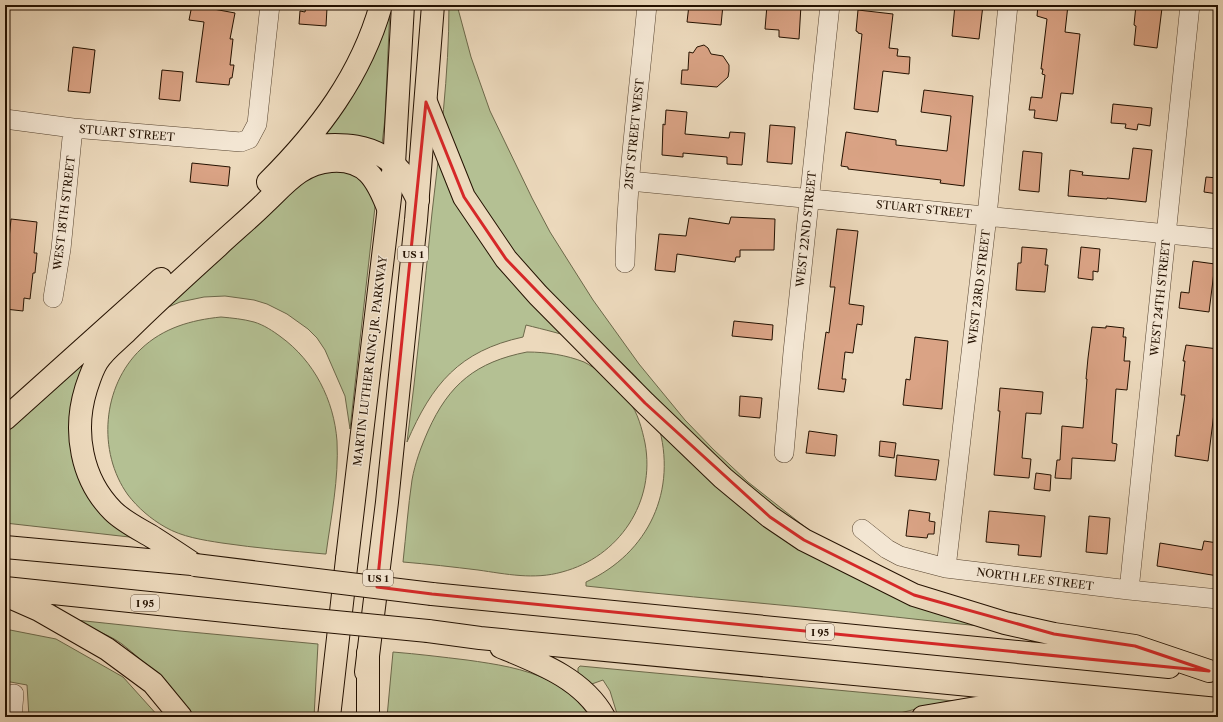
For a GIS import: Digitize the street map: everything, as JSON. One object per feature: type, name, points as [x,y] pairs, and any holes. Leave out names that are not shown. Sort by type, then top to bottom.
[{"type":"highway","points":[[5,419],[268,182],[302,147],[326,115],[354,72],[372,31],[381,5]]},
{"type":"highway","name":"MARTIN LUTHER KING JR. PARKWAY","points":[[329,717],[394,164],[403,5]]},
{"type":"highway","name":"US 1","points":[[362,717],[368,654],[387,502],[418,200],[433,5]]},
{"type":"highway","points":[[426,102],[464,197],[506,259],[538,295],[645,403],[723,478],[770,517],[804,540],[914,595],[1005,623],[1054,634],[1135,646],[1214,671]]},
{"type":"highway","points":[[302,147],[327,144],[349,145],[378,153],[394,164],[403,174],[418,200]]},
{"type":"highway","points":[[196,565],[130,524],[114,512],[101,497],[93,483],[84,462],[80,441],[79,420],[89,379],[97,361],[292,176],[312,164],[330,161],[350,161],[362,167],[373,177],[380,187],[388,208]]},
{"type":"highway","name":"I 95","points":[[5,547],[196,565],[432,594],[1214,671]]},
{"type":"highway","name":"I 95","points":[[5,588],[428,631],[480,638],[1218,709]]},
{"type":"highway","points":[[5,595],[39,610],[107,649],[153,683],[181,717]]},
{"type":"highway","points":[[480,638],[526,657],[564,676],[576,684],[589,696],[604,717]]},
{"type":"highway","points":[[368,654],[368,717]]},
{"type":"highway","points":[[923,717],[976,708],[1027,708],[1107,714],[1154,702]]},
{"type":"street","name":"STUART STREET","points":[[5,119],[73,128],[230,142],[241,142],[249,139],[257,124],[270,5]]},
{"type":"street","name":"21ST STREET WEST","points":[[625,263],[626,222],[647,5]]},
{"type":"street","name":"WEST 22ND STREET","points":[[784,453],[793,352],[830,5]]},
{"type":"street","name":"WEST 23RD STREET","points":[[946,568],[987,216],[1008,5]]},
{"type":"street","name":"WEST 24TH STREET","points":[[1129,590],[1190,5]]},
{"type":"street","name":"WEST 18TH STREET","points":[[53,298],[61,249],[73,128]]},
{"type":"street","name":"STUART STREET","points":[[630,181],[1218,238]]},
{"type":"street","name":"NORTH LEE STREET","points":[[862,529],[887,549],[900,556],[946,568],[1218,599]]},
{"type":"street","points":[[12,717],[14,694]]},
{"type":"highlighted area","points":[[426,102],[464,197],[506,259],[645,403],[770,517],[804,540],[914,595],[1054,634],[1135,646],[1209,671],[432,594],[377,587]]},
{"type":"green space","points":[[449,5],[457,5],[471,57],[490,111],[550,232],[593,300],[639,364],[685,420],[748,482],[819,538],[990,627],[825,609],[586,586],[586,582],[608,570],[627,554],[642,537],[653,517],[661,495],[664,472],[663,449],[653,403],[646,390],[638,379],[618,360],[606,352],[580,340],[526,325],[523,337],[501,343],[481,351],[450,373],[438,387],[427,403],[407,442],[444,109],[449,31]]},
{"type":"green space","points":[[390,8],[385,118],[350,429],[345,396],[325,350],[317,338],[308,329],[287,314],[267,304],[254,300],[225,296],[204,297],[180,302],[150,315],[97,377],[87,434],[104,494],[156,540],[5,523],[5,431],[264,199]]},
{"type":"green space","points":[[221,317],[254,322],[268,328],[281,337],[303,358],[312,370],[327,396],[335,426],[337,441],[337,469],[326,554],[207,541],[178,533],[160,524],[140,509],[128,495],[118,478],[111,459],[108,440],[108,420],[118,381],[128,364],[141,349],[168,330],[199,320]]},
{"type":"green space","points":[[527,352],[556,354],[584,362],[604,376],[626,397],[632,406],[637,416],[645,443],[647,465],[645,486],[639,506],[629,524],[616,540],[601,554],[582,565],[562,572],[541,576],[520,576],[403,562],[413,474],[423,443],[436,415],[445,400],[455,388],[479,369],[509,356]]},
{"type":"green space","points":[[66,619],[318,644],[314,717],[193,717],[160,679],[122,644],[102,633]]},
{"type":"green space","points":[[5,629],[56,639],[123,677],[159,717],[29,717],[27,685],[5,681]]},
{"type":"green space","points":[[393,652],[478,662],[509,667],[530,673],[550,681],[562,688],[582,706],[590,717],[387,717]]},
{"type":"green space","points":[[580,666],[954,701],[884,717],[618,717],[610,691],[603,680],[589,685],[578,674],[578,668]]},
{"type":"building","points":[[192,5],[235,13],[230,39],[233,39],[230,65],[234,65],[232,78],[230,78],[229,85],[196,82],[204,22],[189,20]]},
{"type":"building","points":[[306,5],[322,5],[321,8],[327,8],[326,26],[299,24],[300,11],[305,12]]},
{"type":"building","points":[[689,5],[723,5],[721,25],[687,22]]},
{"type":"building","points":[[767,5],[801,5],[799,39],[779,37],[779,30],[765,29]]},
{"type":"building","points":[[955,5],[983,5],[979,39],[952,36]]},
{"type":"building","points":[[1038,5],[1068,5],[1065,32],[1080,34],[1073,94],[1061,93],[1057,121],[1034,118],[1035,110],[1029,110],[1031,97],[1042,98],[1045,75],[1042,74],[1043,69],[1041,69],[1047,19],[1037,16]]},
{"type":"building","points":[[1136,5],[1162,8],[1157,48],[1134,45]]},
{"type":"building","points":[[858,10],[893,14],[889,48],[898,49],[897,56],[910,57],[909,74],[883,71],[878,112],[854,109],[862,34],[856,31]]},
{"type":"building","points":[[704,45],[708,48],[711,54],[723,56],[729,65],[728,77],[717,87],[681,84],[682,70],[688,70],[689,52],[693,53],[697,47]]},
{"type":"building","points":[[73,47],[95,50],[90,93],[68,91]]},
{"type":"building","points":[[162,70],[183,72],[180,101],[159,99]]},
{"type":"building","points":[[924,90],[973,96],[964,186],[940,183],[941,180],[848,169],[848,167],[841,166],[846,132],[896,140],[896,145],[947,151],[951,116],[921,112]]},
{"type":"building","points":[[1113,104],[1152,108],[1150,126],[1138,124],[1137,130],[1125,128],[1126,124],[1111,123]]},
{"type":"building","points":[[666,110],[687,112],[685,134],[729,138],[730,132],[745,133],[742,165],[727,164],[727,157],[683,153],[683,157],[662,155],[663,124],[665,125]]},
{"type":"building","points":[[770,125],[795,127],[792,164],[767,162]]},
{"type":"building","points":[[1133,148],[1152,150],[1146,202],[1068,196],[1070,170],[1083,172],[1082,175],[1129,179]]},
{"type":"building","points":[[1023,151],[1042,153],[1039,192],[1019,190]]},
{"type":"building","points":[[192,163],[230,167],[228,186],[190,182]]},
{"type":"building","points":[[1206,177],[1218,178],[1218,194],[1204,192]]},
{"type":"building","points":[[731,217],[775,219],[774,250],[740,250],[740,257],[736,257],[735,262],[677,254],[675,272],[655,270],[659,234],[686,236],[689,218],[729,224]]},
{"type":"building","points":[[11,219],[37,222],[34,253],[37,253],[35,273],[33,273],[30,299],[24,298],[23,311],[5,309],[5,259],[7,259]]},
{"type":"building","points":[[837,229],[858,231],[849,304],[864,306],[862,325],[857,324],[853,353],[845,352],[842,379],[846,379],[844,392],[818,389],[826,332],[829,333],[835,287],[830,287]]},
{"type":"building","points":[[1022,247],[1047,249],[1045,265],[1048,265],[1045,292],[1016,290],[1018,263],[1021,263]]},
{"type":"building","points":[[1081,247],[1100,249],[1098,272],[1093,271],[1093,280],[1078,278]]},
{"type":"building","points":[[1193,261],[1215,264],[1209,312],[1179,308],[1181,292],[1189,293]]},
{"type":"building","points":[[734,321],[773,325],[772,340],[732,336]]},
{"type":"building","points":[[1106,326],[1124,328],[1123,337],[1126,337],[1124,361],[1130,361],[1127,390],[1116,389],[1112,443],[1117,444],[1115,461],[1072,458],[1071,479],[1055,478],[1057,460],[1060,460],[1062,426],[1083,428],[1086,379],[1092,327],[1106,328]]},
{"type":"building","points":[[915,337],[948,341],[942,409],[903,405],[906,379],[910,380]]},
{"type":"building","points":[[1186,345],[1218,349],[1214,378],[1218,378],[1218,381],[1208,461],[1175,456],[1177,435],[1179,436],[1185,395],[1181,395],[1185,361],[1183,361]]},
{"type":"building","points":[[1000,388],[1043,392],[1041,414],[1026,413],[1022,458],[1031,459],[1029,478],[994,475],[1000,411],[998,411]]},
{"type":"building","points":[[740,396],[762,398],[760,418],[739,416]]},
{"type":"building","points":[[809,431],[837,435],[835,456],[806,453]]},
{"type":"building","points":[[880,441],[896,443],[894,458],[879,456]]},
{"type":"building","points":[[897,455],[939,460],[936,480],[895,476]]},
{"type":"building","points":[[1036,473],[1051,475],[1050,491],[1034,489]]},
{"type":"building","points":[[909,510],[930,513],[929,521],[935,522],[934,534],[928,534],[927,538],[906,536]]},
{"type":"building","points":[[989,511],[1045,516],[1041,557],[1018,555],[1019,545],[986,542]]},
{"type":"building","points":[[1089,516],[1110,518],[1107,554],[1086,552]]},
{"type":"building","points":[[1204,541],[1218,543],[1218,576],[1157,566],[1160,543],[1202,550]]}]
